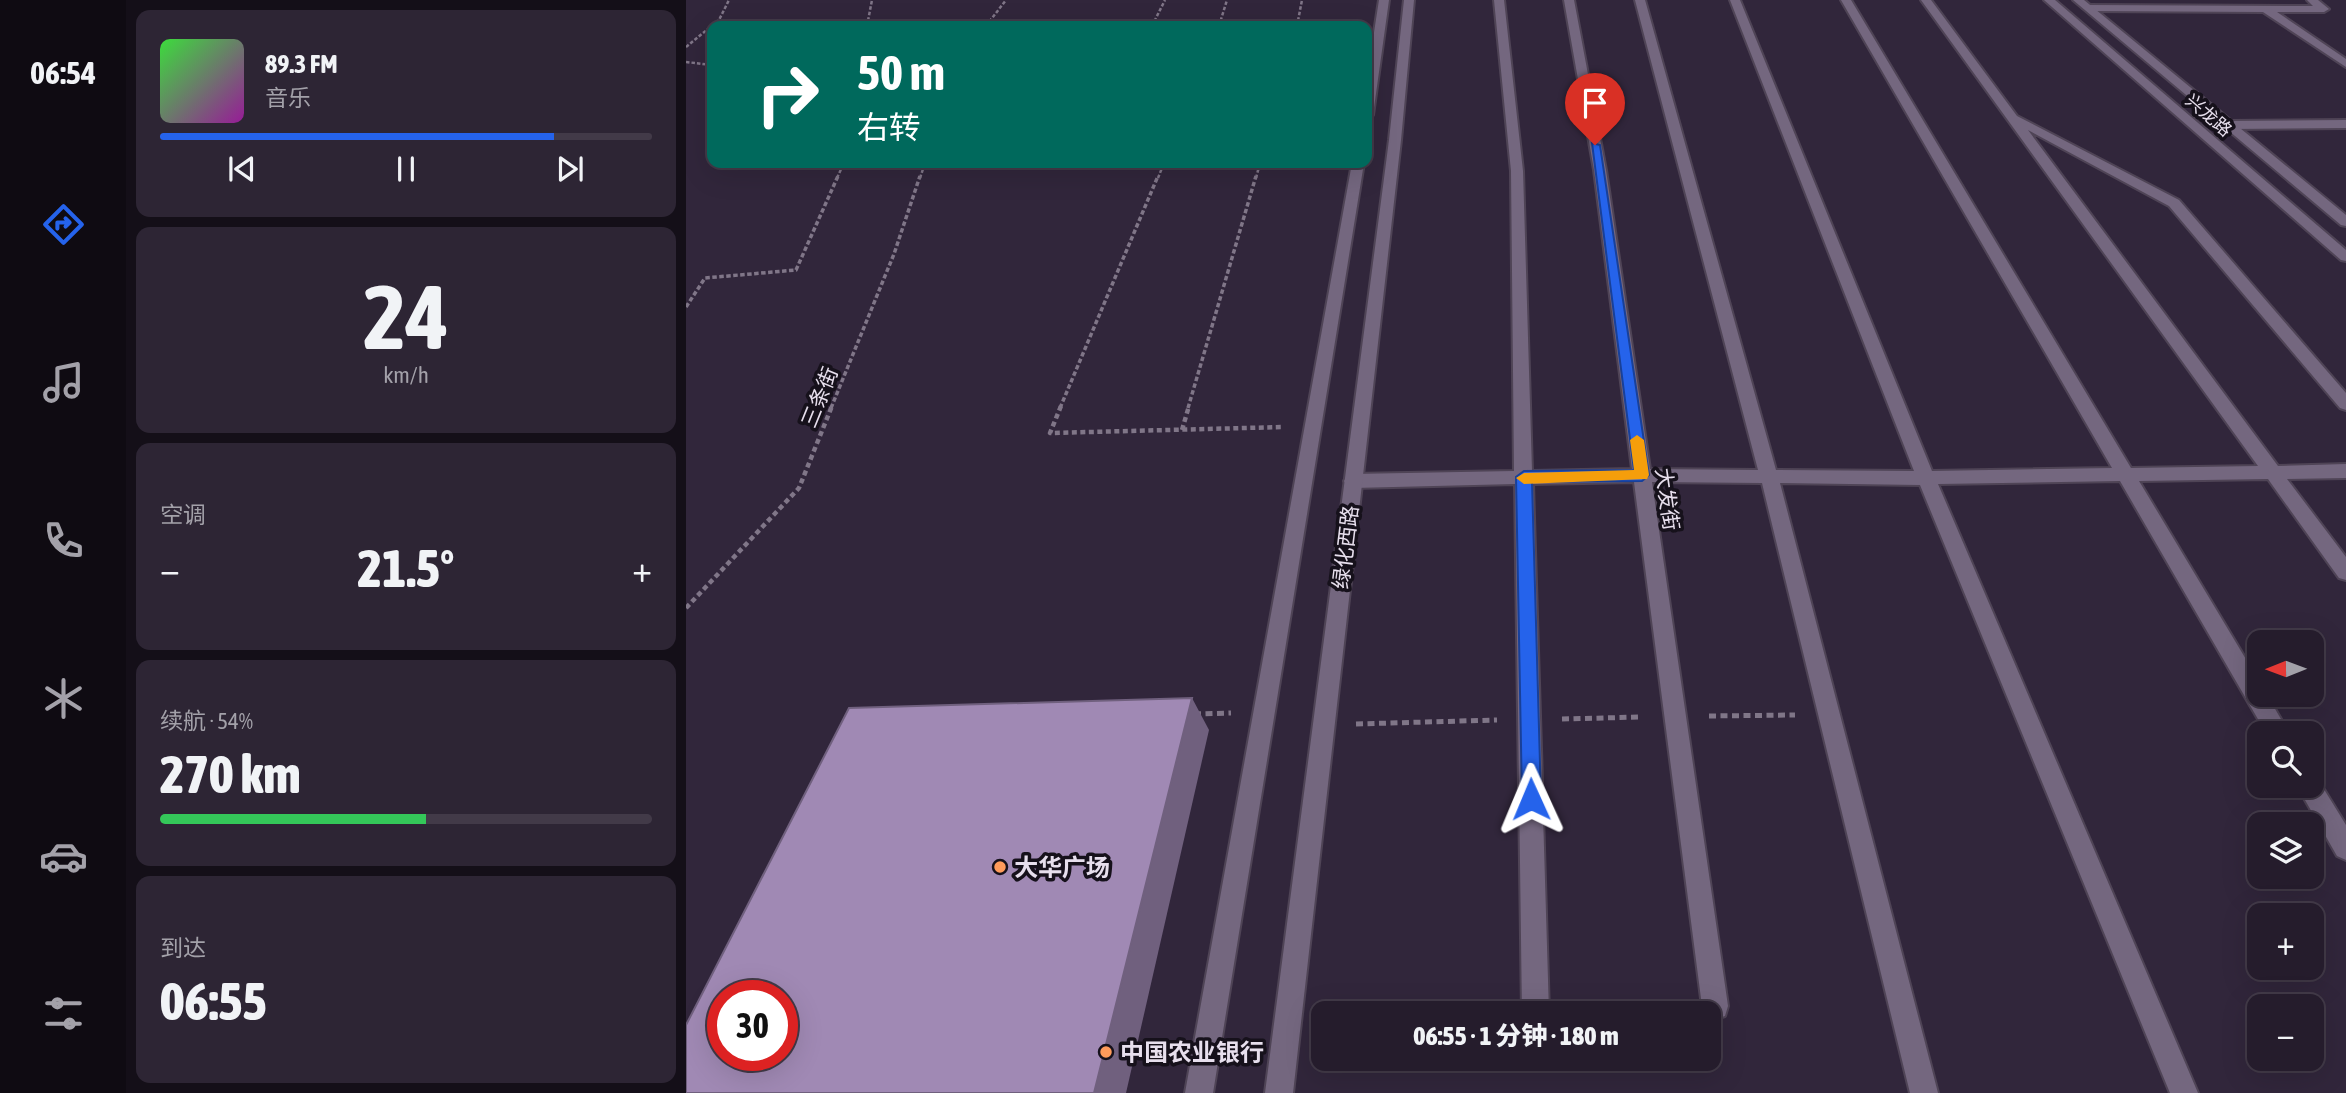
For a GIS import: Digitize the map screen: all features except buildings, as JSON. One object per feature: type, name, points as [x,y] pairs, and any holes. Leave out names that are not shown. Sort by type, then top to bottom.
[{"type":"street","points":[[1372,81],[1384,0]]},
{"type":"street","name":"绿化西路","points":[[1279,1093],[1396,128],[1409,0]]},
{"type":"street","points":[[1499,0],[1517,171],[1535,1001]]},
{"type":"street","name":"大发街","points":[[1569,0],[1600,170],[1714,1001]]},
{"type":"street","points":[[1640,0],[1769,476],[1924,1093]]},
{"type":"street","points":[[1735,0],[1926,478],[2184,1093]]},
{"type":"street","points":[[1846,0],[2271,721]]},
{"type":"street","points":[[1926,0],[2346,572]]},
{"type":"street","name":"兴龙路","points":[[2049,0],[2346,257]]},
{"type":"street","points":[[2083,4],[2324,9],[2312,0]]},
{"type":"street","name":"兴龙路","points":[[2083,4],[2346,222]]},
{"type":"street","points":[[2266,9],[2346,64]]},
{"type":"street","points":[[2011,116],[2174,203],[2346,404]]},
{"type":"street","points":[[2229,125],[2346,124]]},
{"type":"street","points":[[1199,1093],[1357,168]]},
{"type":"street","points":[[1353,481],[1642,475],[1926,478],[2346,471]]},
{"type":"street","points":[[2316,798],[2346,848]]},
{"type":"path","points":[[718,21],[729,0]]},
{"type":"path","points":[[868,21],[872,0]]},
{"type":"path","points":[[990,21],[1006,0]]},
{"type":"path","points":[[1154,21],[1165,0]]},
{"type":"path","points":[[1221,21],[1227,0]]},
{"type":"path","points":[[1298,21],[1302,0]]},
{"type":"path","points":[[686,47],[707,30]]},
{"type":"path","points":[[686,62],[707,64]]},
{"type":"path","points":[[686,307],[705,278],[796,270],[842,168]]},
{"type":"path","name":"三条街","points":[[686,608],[799,488],[894,254],[923,168]]},
{"type":"path","points":[[1162,168],[1050,432],[1312,426]]},
{"type":"path","points":[[1182,430],[1259,168]]},
{"type":"path","points":[[1181,714],[1264,713]]},
{"type":"path","points":[[1323,724],[1829,715]]},
{"type":"slow traffic","points":[[1524,478],[1642,475],[1637,440]]},
{"type":"place","name":"大华广场","points":[[1000,867]]},
{"type":"place","name":"中国农业银行","points":[[1106,1052]]},
{"type":"route","points":[[1531,799],[1524,477],[1642,475],[1595,145]]}]
